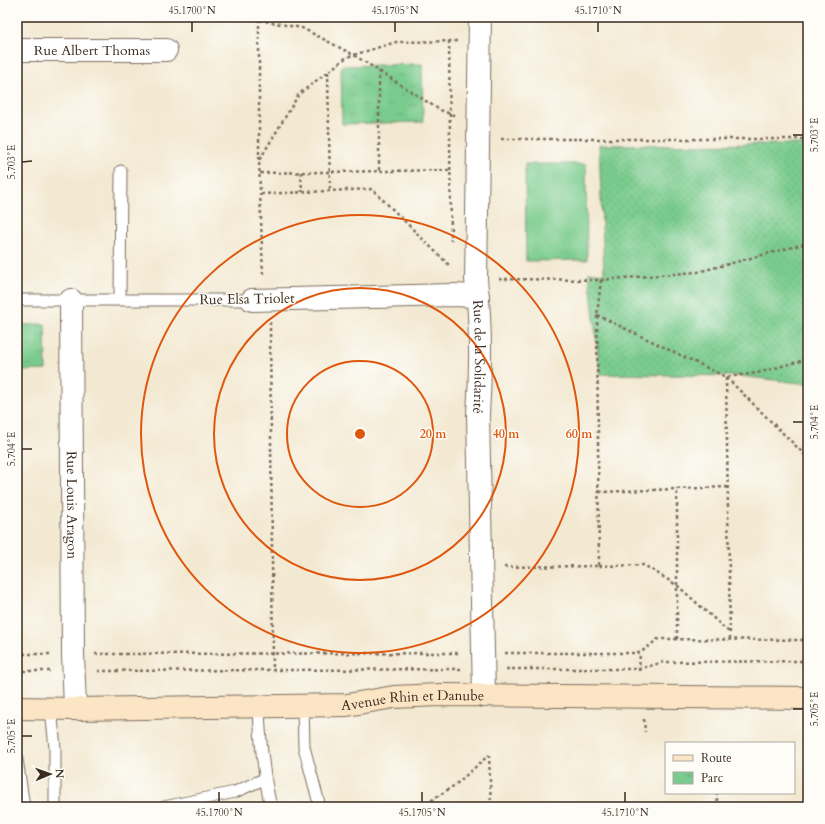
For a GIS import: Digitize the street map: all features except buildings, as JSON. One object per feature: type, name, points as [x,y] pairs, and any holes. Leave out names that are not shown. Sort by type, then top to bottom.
[{"type":"street","name":"Rue de la Solidarité","points":[[480,17],[477,287],[484,696]]},
{"type":"street","name":"Rue Albert Thomas","points":[[17,50],[166,50]]},
{"type":"street","name":"Rue Elsa Triolet","points":[[262,299],[452,295],[477,287]]},
{"type":"street","name":"Rue Louis Aragon","points":[[71,300],[73,663],[75,709]]},
{"type":"street","name":"Avenue Rhin et Danube","points":[[17,708],[75,709],[347,705],[394,697],[484,696],[808,698]]},
{"type":"lane","points":[[120,300],[121,171]]},
{"type":"lane","name":"Rue Elsa Triolet","points":[[17,300],[262,299]]},
{"type":"lane","points":[[303,706],[304,746],[320,807]]},
{"type":"lane","points":[[260,707],[260,747],[264,779],[271,807]]},
{"type":"lane","points":[[51,709],[55,748],[55,807]]},
{"type":"lane","points":[[17,760],[24,807]]},
{"type":"lane","points":[[164,807],[235,792],[264,779]]},
{"type":"path","points":[[242,17],[302,28],[354,55],[440,110],[450,114],[479,132],[808,139]]},
{"type":"path","points":[[259,19],[259,159],[261,194],[262,299],[273,670]]},
{"type":"path","points":[[449,41],[451,244]]},
{"type":"path","points":[[259,159],[299,94],[347,57],[396,42],[480,41]]},
{"type":"path","points":[[379,71],[379,170]]},
{"type":"path","points":[[328,72],[330,191]]},
{"type":"path","points":[[260,173],[478,169]]},
{"type":"path","points":[[301,172],[302,192]]},
{"type":"path","points":[[261,194],[372,189],[451,267]]},
{"type":"path","points":[[477,287],[601,280],[698,272],[808,243]]},
{"type":"path","points":[[451,259],[452,295]]},
{"type":"path","points":[[599,566],[597,316],[601,280]]},
{"type":"path","points":[[597,316],[726,377],[808,458]]},
{"type":"path","points":[[726,377],[757,373],[808,359]]},
{"type":"path","points":[[726,377],[730,639]]},
{"type":"path","points":[[599,492],[727,487]]},
{"type":"path","points":[[677,488],[677,639]]},
{"type":"path","points":[[482,568],[644,565],[678,586],[730,633]]},
{"type":"path","points":[[17,654],[73,663],[273,670],[640,653],[658,639],[808,640]]},
{"type":"path","points":[[17,671],[73,663],[273,654],[484,661]]},
{"type":"path","name":"Avenue Rhin et Danube","points":[[484,661],[639,669],[664,662],[808,661]]},
{"type":"path","points":[[421,807],[455,785],[489,755],[491,807]]},
{"type":"path","points":[[717,794],[717,807]]},
{"type":"green space","points":[[422,64],[423,122],[342,124],[341,66]]},
{"type":"green space","points":[[808,144],[808,384],[740,376],[600,374],[589,272],[604,274],[599,145]]},
{"type":"green space","points":[[525,164],[586,164],[587,260],[526,261]]},
{"type":"green space","points":[[45,324],[46,370],[17,371],[17,325]]}]
